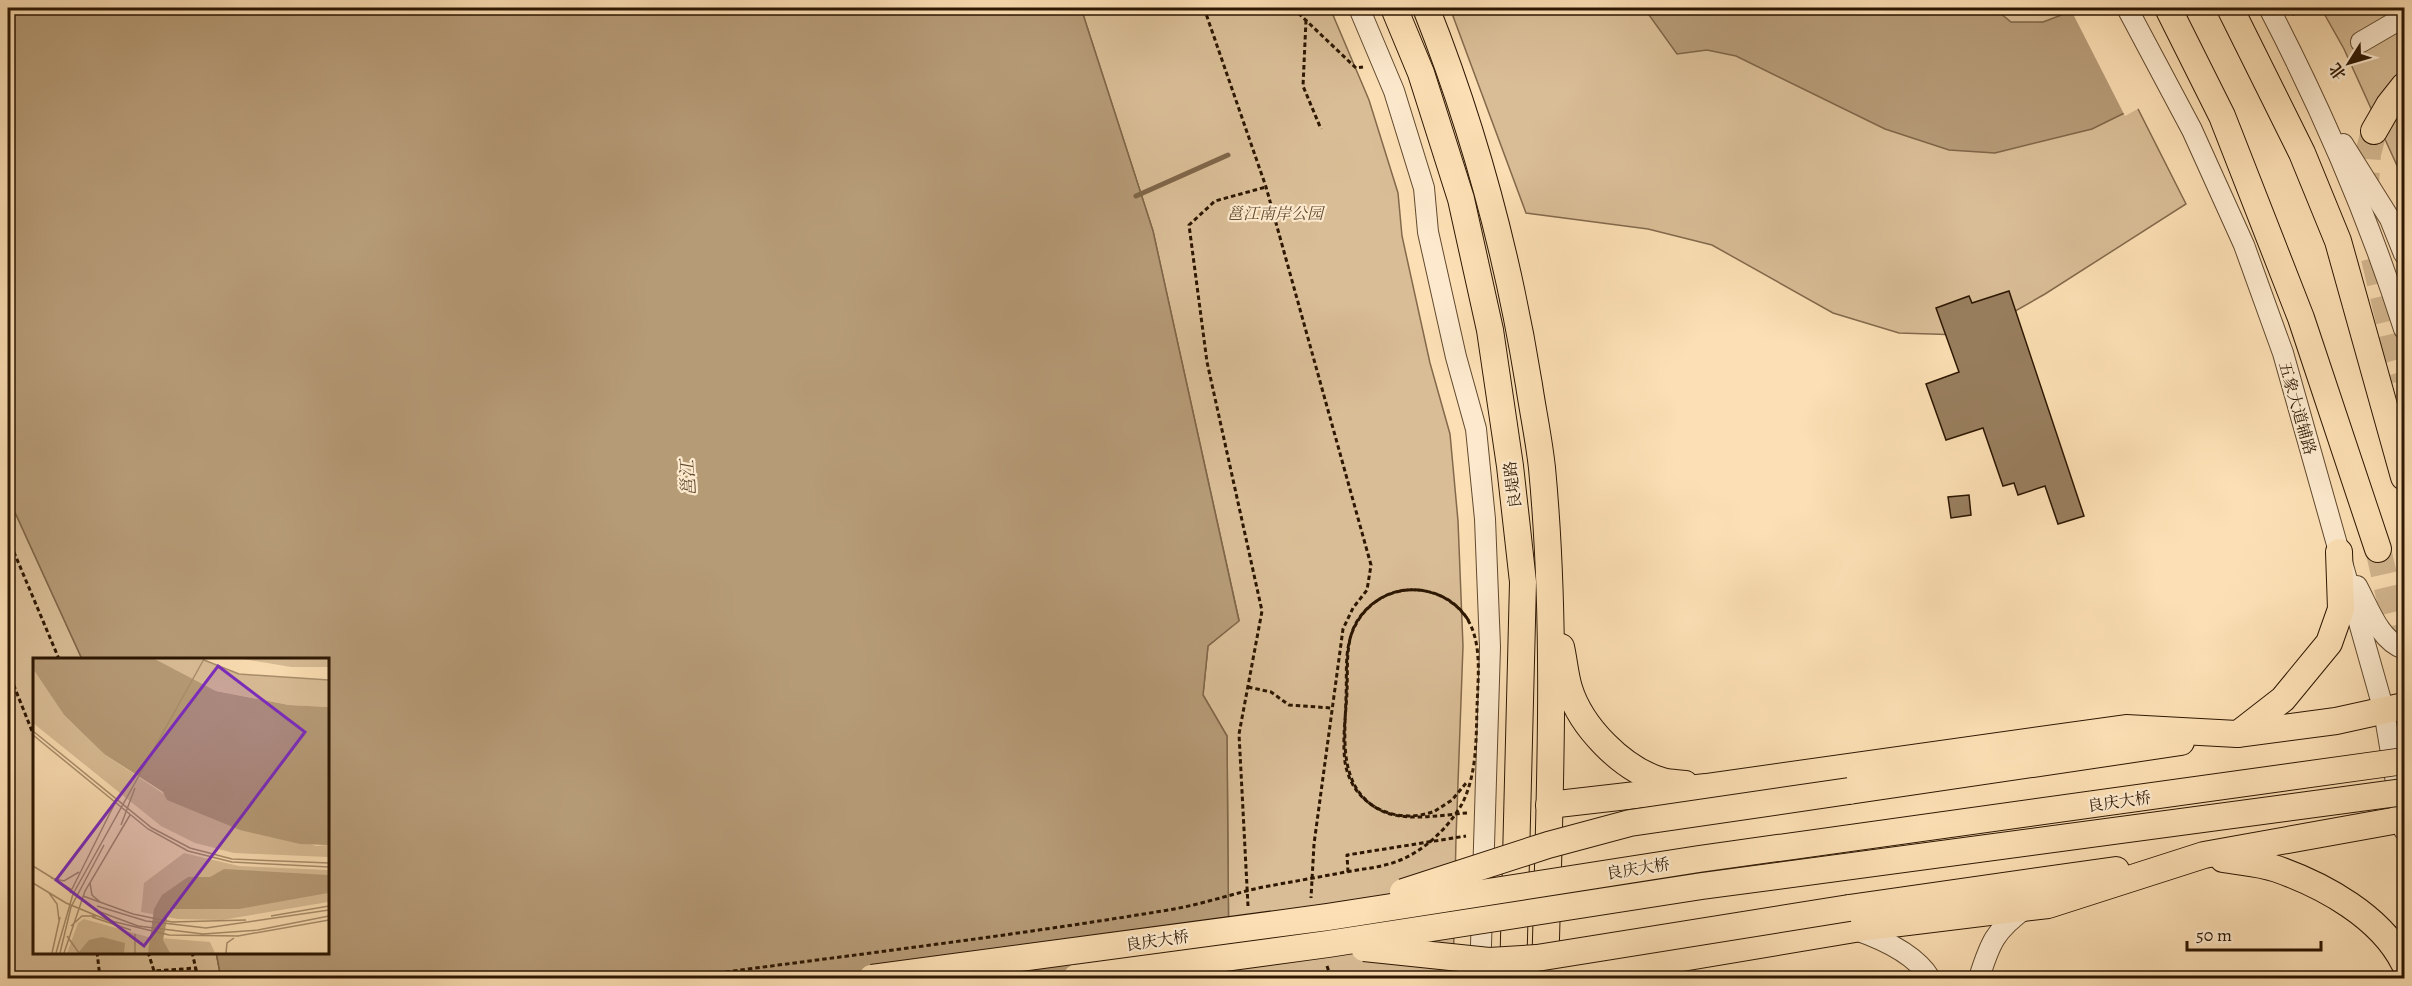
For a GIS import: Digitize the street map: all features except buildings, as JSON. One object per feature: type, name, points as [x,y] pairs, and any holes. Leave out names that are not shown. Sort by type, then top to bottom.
[{"type":"main road","name":"良堤路","points":[[1394,8],[1421,74],[1461,199],[1490,330],[1510,466],[1523,582],[1513,978]]},
{"type":"main road","name":"良堤路","points":[[1426,8],[1448,64],[1490,195],[1520,329],[1542,466],[1551,603],[1545,978]]},
{"type":"main road","points":[[2168,8],[2222,116],[2301,318],[2378,549]]},
{"type":"main road","points":[[2230,8],[2302,153],[2338,241],[2404,477]]},
{"type":"main road","points":[[2374,131],[2389,105],[2404,86]]},
{"type":"main road","points":[[1549,805],[1706,787],[2126,728],[2237,734],[2283,699],[2329,643],[2341,609],[2339,552]]},
{"type":"main road","points":[[1551,603],[1570,688],[1578,709],[1590,728],[1608,749],[1661,781],[1706,787]]},
{"type":"main road","points":[[1321,912],[1630,822],[2336,721],[2394,708]]},
{"type":"main road","points":[[2344,769],[2404,750]]},
{"type":"main road","name":"良庆大桥","points":[[872,978],[1321,912],[2404,761]]},
{"type":"main road","name":"良庆大桥","points":[[1076,978],[1327,954],[1702,886],[2404,792]]},
{"type":"main road","points":[[1327,954],[1489,961],[1537,958],[1851,918],[2204,855],[2404,823]]},
{"type":"main road","points":[[1562,978],[1680,958],[1851,918],[2048,904],[2204,855],[2276,868],[2317,886],[2345,902],[2378,928],[2404,963]]},
{"type":"main road","points":[[1634,978],[1680,958]]},
{"type":"street","points":[[1359,8],[1394,91],[1424,188],[1428,232],[1456,357],[1476,429],[1485,519],[1490,646],[1480,978]]},
{"type":"street","name":"五象大道辅路","points":[[2127,8],[2192,130],[2244,245],[2283,353],[2339,552],[2394,708],[2404,823]]},
{"type":"street","points":[[2269,8],[2315,101],[2388,276],[2404,329]]},
{"type":"street","points":[[2361,42],[2404,17]]},
{"type":"street","points":[[2315,101],[2390,219],[2404,254]]},
{"type":"street","points":[[2339,552],[2382,632],[2394,645],[2404,649]]},
{"type":"street","points":[[1979,978],[1994,937],[2006,922],[2028,907]]},
{"type":"street","points":[[1851,918],[1909,957],[1930,978]]},
{"type":"path","points":[[1204,8],[1266,187],[1371,565],[1367,590],[1353,608],[1343,629],[1314,844],[1311,896],[1321,912]]},
{"type":"path","points":[[1293,8],[1356,68],[1382,63]]},
{"type":"path","points":[[1306,20],[1303,86],[1321,129]]},
{"type":"path","points":[[1248,913],[1239,734],[1262,611],[1207,362],[1189,225],[1215,201],[1266,187]]},
{"type":"path","points":[[8,538],[59,658]]},
{"type":"path","points":[[681,978],[1172,910],[1259,888],[1384,866],[1406,858],[1424,847],[1453,818],[1458,810],[1463,802],[1474,769],[1475,761],[1476,753],[1477,708],[1478,697],[1478,675],[1478,664],[1479,652],[1478,643],[1475,633],[1471,624],[1466,616],[1459,609],[1452,602],[1444,597],[1435,593],[1425,591],[1415,590],[1405,590],[1394,592],[1384,596],[1375,602],[1367,609],[1360,617],[1354,626],[1351,636],[1348,646],[1345,753],[1346,762],[1348,772],[1351,781],[1362,798],[1370,804],[1378,809],[1387,814],[1397,816],[1407,817],[1416,817],[1426,814],[1435,811],[1452,800],[1472,773],[1474,766],[1476,760],[1477,741],[1478,695],[1478,672],[1478,661],[1479,649],[1476,638],[1473,628],[1468,620],[1463,613],[1455,605],[1448,599],[1438,594],[1429,591],[1419,590],[1410,590],[1398,591],[1388,594],[1378,600],[1370,606],[1363,613],[1357,622],[1352,632],[1349,643],[1348,653],[1344,758],[1346,767],[1350,777],[1360,794],[1374,807],[1392,814],[1403,817],[1414,816],[1426,815],[1438,815],[1449,814],[1461,813],[1473,813]]},
{"type":"path","points":[[8,671],[33,734]]},
{"type":"path","points":[[1248,687],[1270,692],[1289,705],[1332,708]]},
{"type":"path","points":[[1348,872],[1347,855],[1483,833]]},
{"type":"path","points":[[97,953],[100,978]]},
{"type":"path","points":[[149,953],[154,971],[196,968]]},
{"type":"path","points":[[192,953],[198,978]]},
{"type":"path","points":[[1327,954],[1331,978]]},
{"type":"path","points":[[1340,978],[1388,975],[1407,978]]},
{"type":"green space","name":"邕江南岸公园","points":[[1081,8],[1330,8],[1369,100],[1398,193],[1402,236],[1430,363],[1450,434],[1458,521],[1463,646],[1453,978],[1229,978],[1227,736],[1203,695],[1208,646],[1239,620],[1153,231]]},
{"type":"green space","points":[[1450,8],[2087,8],[2186,204],[2045,294],[2003,318],[1962,335],[1899,333],[1833,313],[1712,245],[1648,229],[1526,213]]},
{"type":"green space","points":[[2321,8],[2404,8],[2404,181],[2344,49]]},
{"type":"green space","points":[[8,497],[82,658],[33,658],[33,953],[216,953],[221,978],[8,978]]},
{"type":"water","name":"邕江","points":[[8,8],[1081,8],[1153,231],[1239,621],[1208,646],[1203,695],[1227,736],[1229,978],[221,978],[216,953],[328,953],[328,658],[82,658],[8,497]]},
{"type":"water","points":[[1644,8],[1994,8],[2011,22],[2043,22],[2080,8],[2303,8],[2264,37],[2159,96],[2092,129],[1995,153],[1949,150],[1885,129],[1736,56],[1707,50],[1677,54]]},
{"type":"pier","points":[[2070,8],[2289,8],[2294,18],[2265,39],[2125,116]]},
{"type":"waterway","points":[[1136,196],[1228,155]]},
{"type":"tunnel","points":[[2365,198],[2368,154],[2374,131]]},
{"type":"tunnel","points":[[2374,258],[2404,380]]},
{"type":"tunnel","points":[[2378,549],[2404,661]]}]
